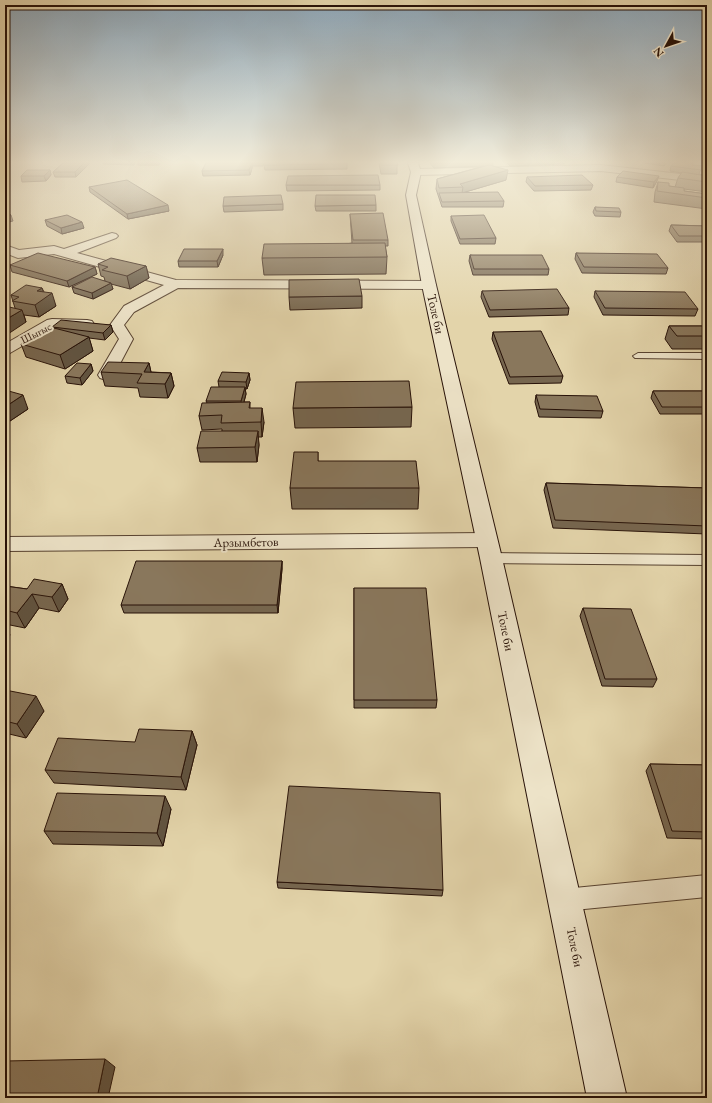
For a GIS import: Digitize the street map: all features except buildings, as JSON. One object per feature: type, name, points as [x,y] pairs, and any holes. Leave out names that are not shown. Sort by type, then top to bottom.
[{"type":"street","name":"Толе би","points":[[415,214],[607,1098]]},
{"type":"street","points":[[65,253],[112,236]]},
{"type":"street","points":[[5,249],[18,254],[54,250],[175,284],[430,285]]},
{"type":"street","points":[[106,375],[126,339],[117,325],[129,309],[175,284]]},
{"type":"street","name":"Шыгыс","points":[[5,350],[52,323],[117,325]]},
{"type":"street","name":"Арзымбетов","points":[[5,544],[488,549]]},
{"type":"lane","points":[[638,356],[707,356]]},
{"type":"lane","points":[[488,549],[707,560]]},
{"type":"lane","points":[[564,900],[707,886]]}]
